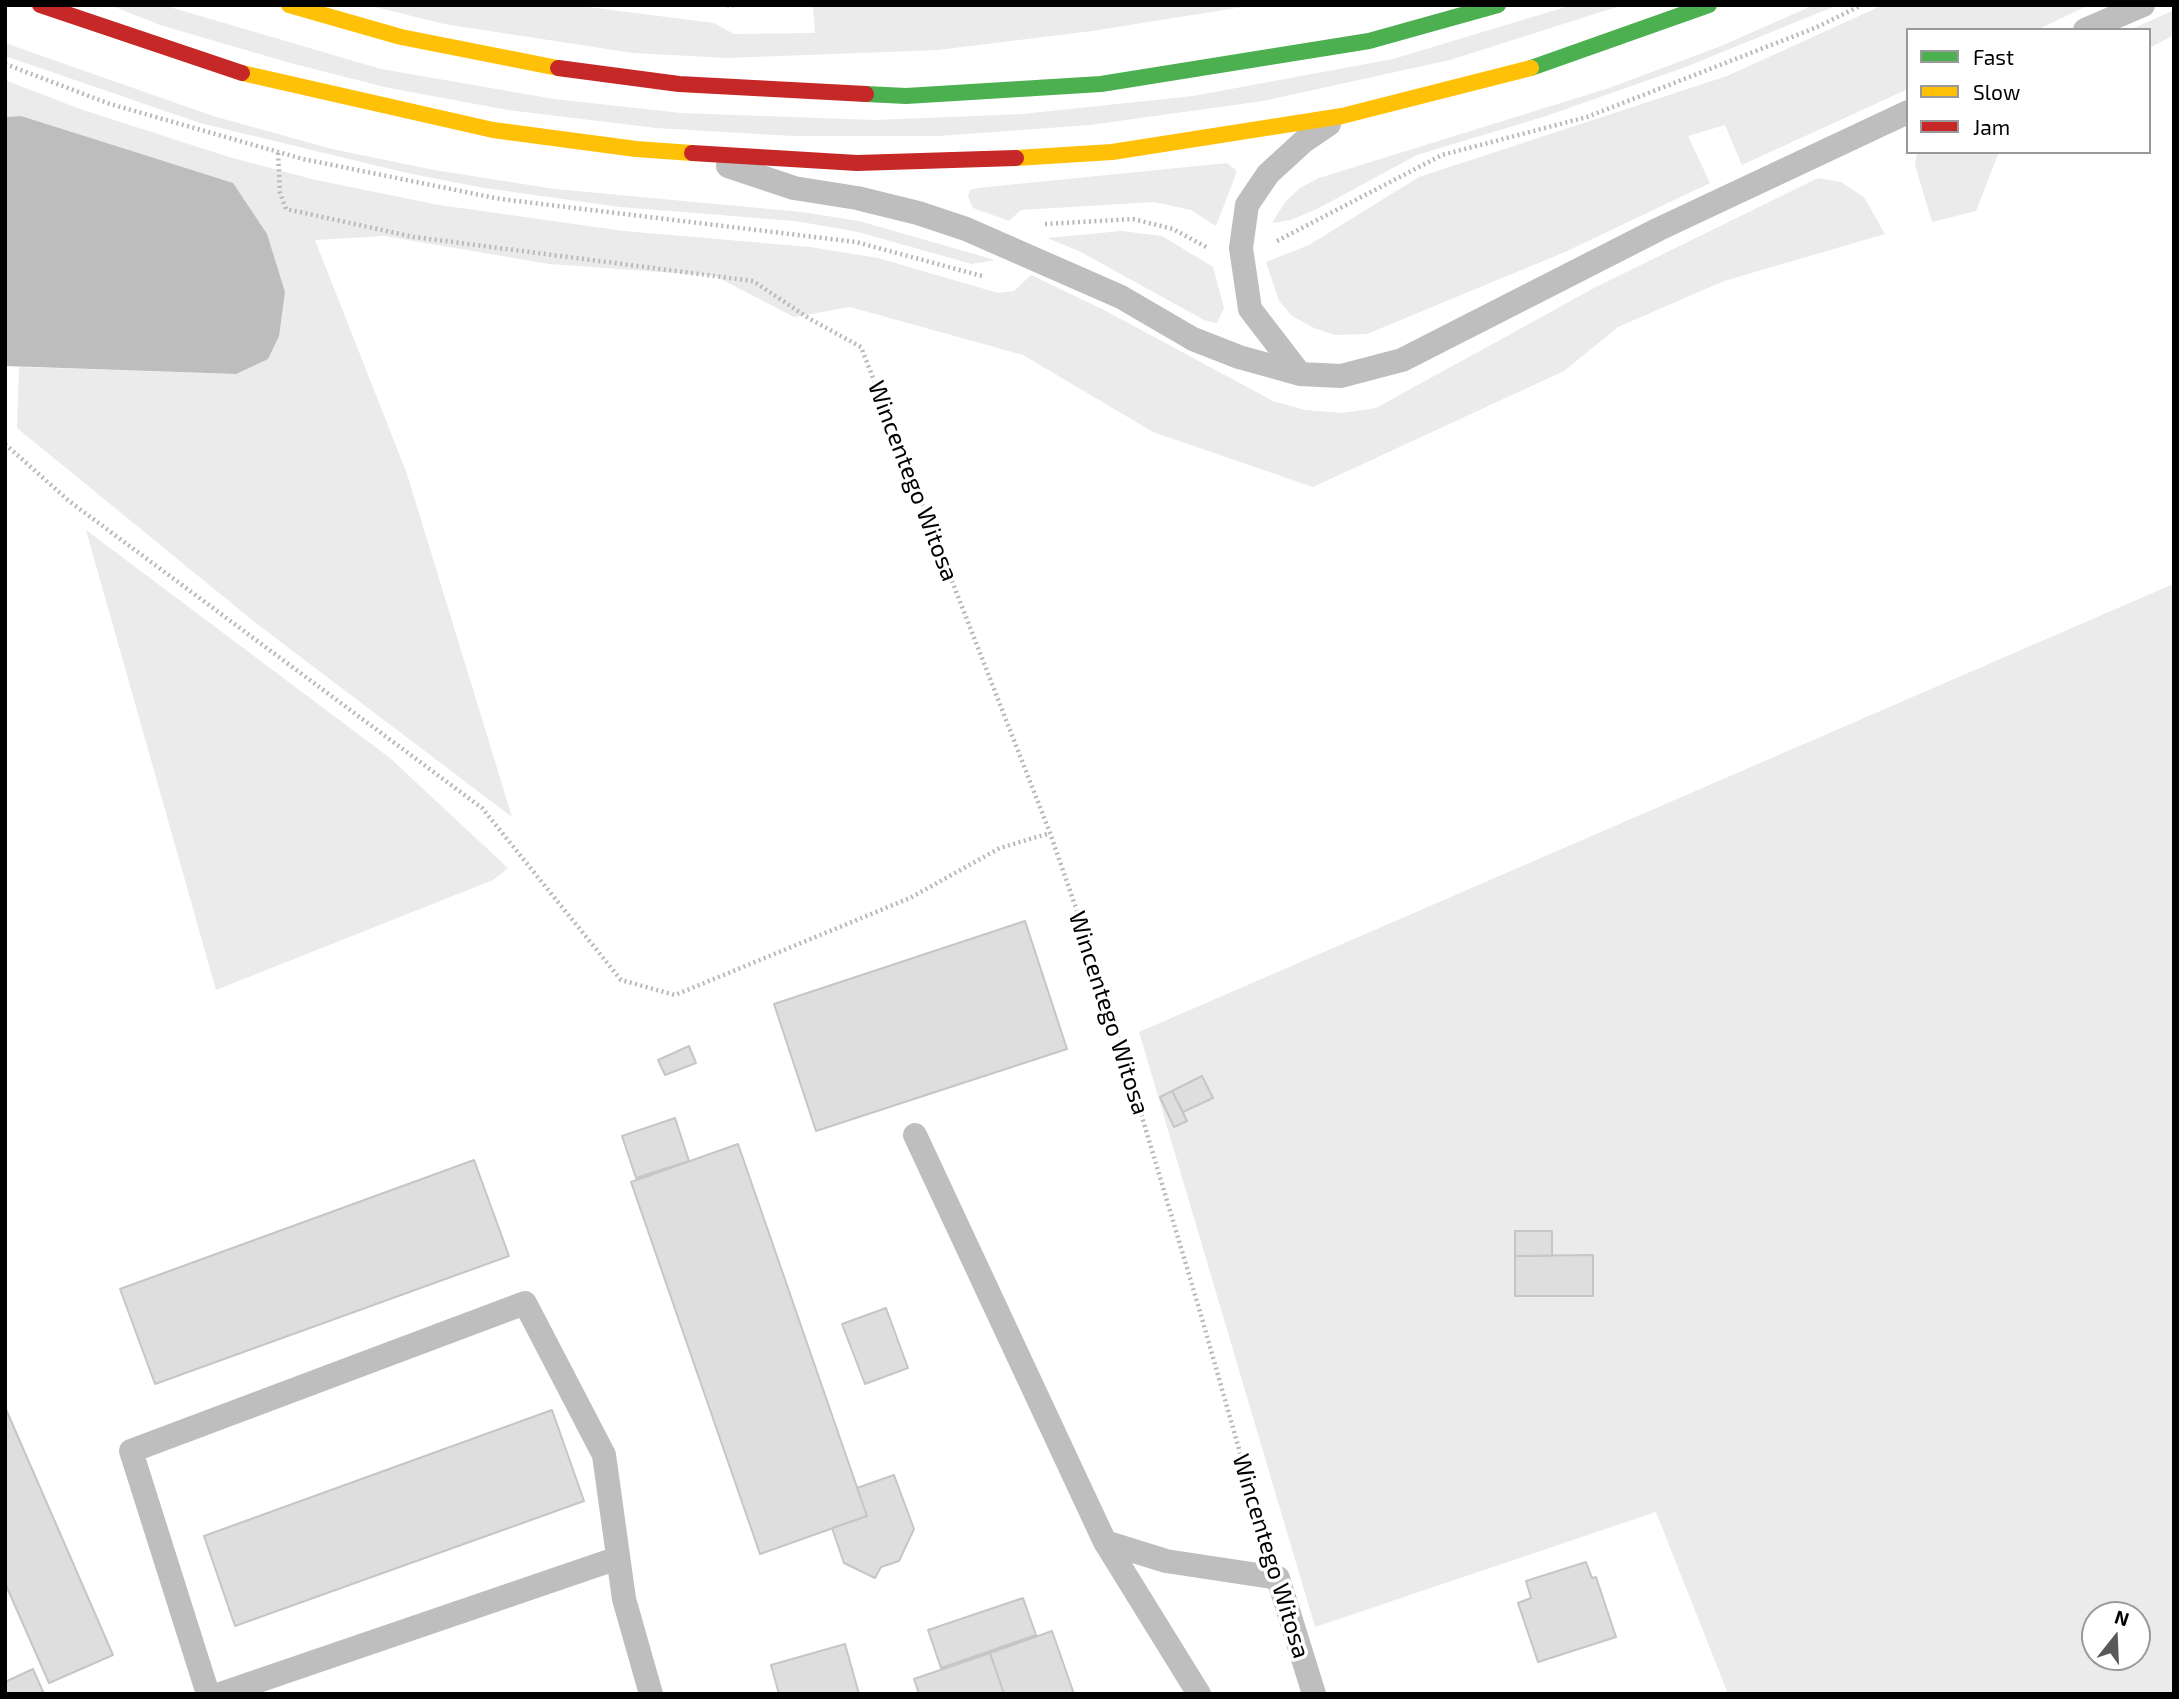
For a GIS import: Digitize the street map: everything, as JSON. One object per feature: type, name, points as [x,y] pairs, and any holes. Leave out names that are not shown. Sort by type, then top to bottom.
[{"type":"main road","points":[[40,5],[213,64],[327,96],[493,130],[694,154],[857,163],[1033,157],[1183,143],[1342,116],[1513,75],[1709,5]]},
{"type":"main road","points":[[289,5],[401,37],[547,66],[679,84],[906,96],[1101,84],[1205,69],[1369,41],[1498,5]]},
{"type":"lane","points":[[2090,28],[2143,5]]},
{"type":"lane","points":[[694,154],[794,188],[857,198],[918,213],[1013,247],[1121,297],[1193,339],[1239,357],[1300,374],[1341,376],[1402,360],[1659,229],[1906,112]]},
{"type":"lane","points":[[1300,374],[1250,309],[1241,248],[1247,205],[1268,174],[1304,141],[1342,116]]},
{"type":"lane","points":[[915,1135],[1105,1542],[1199,1694]]},
{"type":"lane","points":[[208,1694],[131,1451],[525,1303],[604,1455],[624,1599],[650,1693]]},
{"type":"lane","points":[[1105,1542],[1166,1561],[1279,1578]]},
{"type":"lane","points":[[220,1694],[618,1558]]},
{"type":"lane","name":"Wincentego Witosa","points":[[1279,1578],[1314,1694]]},
{"type":"path","points":[[5,64],[110,104],[278,153],[500,199],[856,242],[978,276],[1003,272],[1023,227],[1111,219],[1162,225],[1214,252],[1267,246],[1442,155],[1587,117],[1815,28],[1862,5]]},
{"type":"path","name":"Wincentego Witosa","points":[[278,153],[279,193],[286,209],[414,237],[753,281],[810,319],[861,346],[1050,833],[1103,986],[1201,1315],[1257,1519],[1279,1578]]},
{"type":"path","points":[[5,444],[69,501],[482,808],[621,980],[675,995],[910,898],[1000,848],[1050,833]]},
{"type":"shaded area","points":[[110,5],[163,5],[381,69],[554,99],[681,113],[875,120],[1022,114],[1193,96],[1393,59],[1572,5],[1623,5],[1450,60],[1263,101],[1090,125],[939,136],[793,136],[656,128],[508,110],[389,88],[160,25]]},
{"type":"shaded area","points":[[367,5],[572,5],[714,23],[734,34],[815,33],[813,5],[1255,5],[1092,31],[938,50],[727,58],[633,53],[444,24]]},
{"type":"shaded area","points":[[1814,5],[1838,5],[1683,68],[1546,116],[1417,155],[1317,209],[1291,220],[1272,223],[1285,202],[1300,188],[1319,178],[1609,88],[1721,46]]},
{"type":"shaded area","points":[[1883,5],[2089,5],[2041,28],[1906,28],[1906,90],[1742,165],[1725,125],[1688,136],[1710,183],[1565,252],[1367,334],[1335,335],[1314,328],[1292,316],[1279,301],[1266,262],[1309,245],[1419,177],[1727,76]]},
{"type":"shaded area","points":[[2174,10],[2174,35],[2151,47],[2151,28],[2134,28]]},
{"type":"shaded area","points":[[5,43],[213,116],[332,149],[434,170],[555,189],[802,212],[859,221],[995,260],[972,264],[858,232],[795,221],[620,207],[484,188],[407,173],[200,123],[5,56]]},
{"type":"shaded area","points":[[5,80],[80,109],[229,157],[316,180],[439,205],[624,231],[810,247],[878,258],[998,293],[1014,291],[1031,275],[1104,310],[1273,401],[1305,410],[1342,413],[1376,408],[1596,287],[1818,178],[1841,182],[1864,197],[1885,234],[1724,281],[1618,327],[1564,371],[1313,487],[1153,432],[1023,355],[850,307],[794,317],[715,276],[549,264],[384,236],[315,240],[407,474],[512,817],[257,624],[17,428],[19,367],[236,374],[22,116],[5,117]]},
{"type":"shaded area","points":[[21,116],[233,183],[267,234],[285,292],[279,336],[268,359],[236,374],[5,366],[5,117]]},
{"type":"shaded area","points":[[1917,154],[1998,154],[1976,211],[1932,222],[1915,165]]},
{"type":"shaded area","points":[[1227,163],[1236,170],[1236,174],[1216,226],[1191,210],[1154,202],[1021,210],[1009,221],[973,208],[968,197],[970,190],[977,188]]},
{"type":"shaded area","points":[[1121,231],[1162,236],[1213,267],[1224,308],[1217,323],[1204,320],[1079,251],[1047,238]]},
{"type":"shaded area","points":[[86,530],[390,758],[508,868],[493,880],[216,990]]},
{"type":"shaded area","points":[[2171,585],[2174,590],[2174,1694],[1728,1694],[1656,1512],[1315,1627],[1139,1032]]},
{"type":"building","points":[[1025,921],[1067,1049],[816,1131],[774,1004]]},
{"type":"building","points":[[689,1046],[696,1063],[665,1075],[658,1060]]},
{"type":"building","points":[[1202,1076],[1213,1098],[1183,1112],[1172,1091]]},
{"type":"building","points":[[1172,1091],[1187,1121],[1174,1127],[1160,1097]]},
{"type":"building","points":[[675,1118],[689,1161],[636,1178],[622,1136]]},
{"type":"building","points":[[738,1144],[867,1516],[760,1554],[631,1182]]},
{"type":"building","points":[[474,1160],[509,1256],[155,1384],[120,1289]]},
{"type":"building","points":[[1515,1231],[1552,1231],[1552,1256],[1515,1256]]},
{"type":"building","points":[[1593,1255],[1593,1296],[1515,1296],[1515,1256]]},
{"type":"building","points":[[886,1308],[908,1368],[865,1384],[842,1324]]},
{"type":"building","points":[[5,1407],[113,1655],[49,1683],[5,1583]]},
{"type":"building","points":[[552,1410],[584,1501],[235,1626],[204,1536]]},
{"type":"building","points":[[894,1475],[914,1529],[899,1561],[881,1567],[875,1578],[844,1563],[832,1528],[867,1516],[857,1488]]},
{"type":"building","points":[[1586,1562],[1592,1578],[1596,1577],[1616,1637],[1538,1662],[1518,1603],[1531,1598],[1526,1581]]},
{"type":"building","points":[[1023,1598],[1036,1635],[941,1668],[928,1630]]},
{"type":"building","points":[[1052,1631],[1074,1694],[1004,1694],[990,1653]]},
{"type":"building","points":[[845,1644],[859,1694],[779,1694],[771,1665]]},
{"type":"building","points":[[990,1653],[1004,1694],[919,1694],[914,1679]]},
{"type":"building","points":[[33,1669],[44,1694],[5,1694],[5,1682]]},
{"type":"traffic: fast","points":[[866,94],[906,96],[1101,84],[1369,41],[1498,5]]},
{"type":"traffic: fast","points":[[1531,68],[1709,5]]},
{"type":"traffic: slow","points":[[289,5],[401,37],[558,68]]},
{"type":"traffic: slow","points":[[1016,158],[1112,152],[1342,116],[1531,68]]},
{"type":"traffic: slow","points":[[242,73],[493,130],[636,149],[692,153]]},
{"type":"traffic: jam","points":[[40,5],[242,73]]},
{"type":"traffic: jam","points":[[558,68],[679,84],[866,94]]},
{"type":"traffic: jam","points":[[692,153],[857,163],[1016,158]]}]
